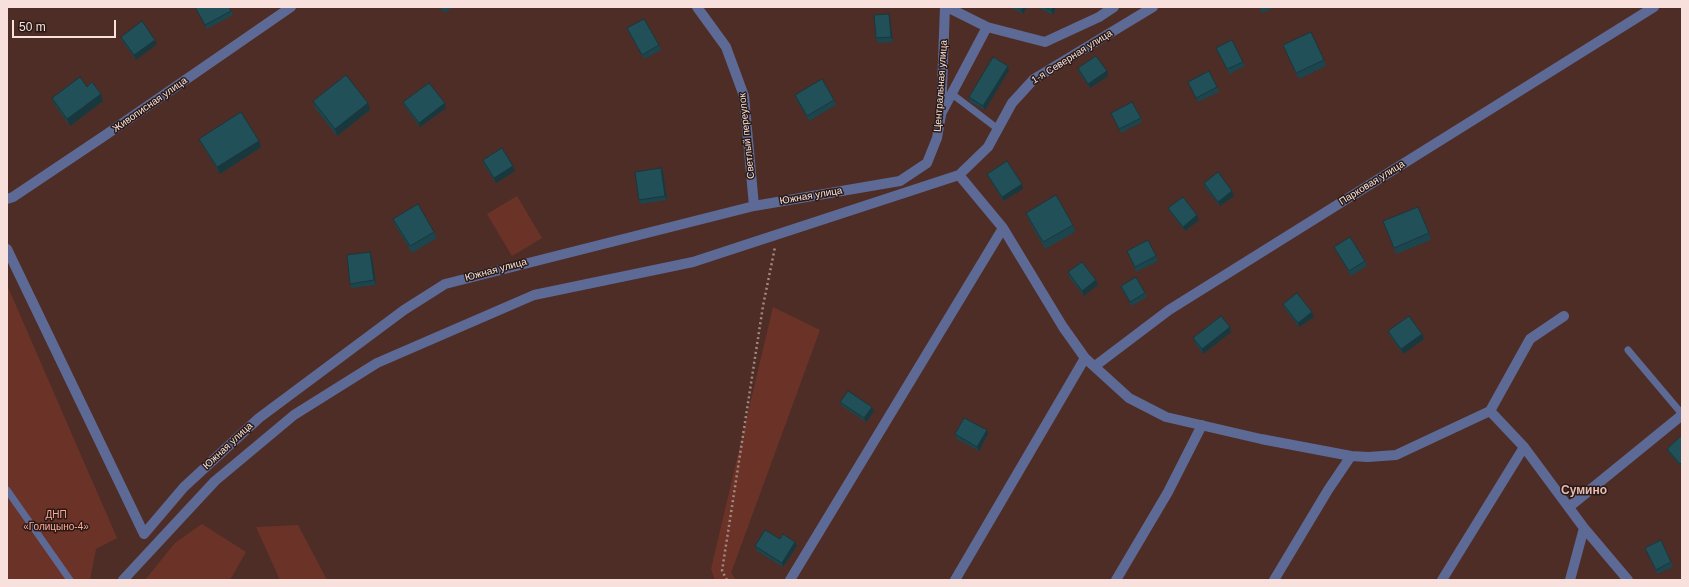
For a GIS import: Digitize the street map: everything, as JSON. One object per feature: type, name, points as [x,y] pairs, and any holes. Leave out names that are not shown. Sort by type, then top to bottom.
[{"type":"street","name":"Живописная улица","points":[[7,199],[13,197],[107,134],[291,7]]},
{"type":"street","name":"Светлый переулок","points":[[697,7],[726,47],[744,96],[754,206]]},
{"type":"street","points":[[946,7],[987,27],[1044,42],[1099,17],[1114,7]]},
{"type":"street","name":"Центральная улица","points":[[927,163],[937,138],[941,115],[946,7]]},
{"type":"street","name":"1-я Северная улица","points":[[959,175],[988,147],[1012,103],[1034,79],[1153,7]]},
{"type":"street","name":"Парковая улица","points":[[1095,366],[1169,310],[1654,7]]},
{"type":"street","points":[[941,115],[987,27]]},
{"type":"street","name":"Южная улица","points":[[7,249],[144,534],[184,487],[259,418],[404,310],[445,284],[754,206],[900,180],[927,163]]},
{"type":"street","points":[[123,580],[215,481],[294,416],[377,363],[534,295],[693,262],[959,175],[1003,228],[1063,327],[1085,358],[1129,398],[1166,417],[1202,424],[1261,439],[1351,456],[1368,457],[1396,455],[1490,411],[1530,340],[1564,316]]},
{"type":"street","points":[[790,580],[1003,228]]},
{"type":"street","points":[[955,580],[1085,358]]},
{"type":"street","points":[[1490,411],[1524,447],[1584,528],[1628,580]]},
{"type":"street","points":[[1569,507],[1682,415]]},
{"type":"street","points":[[1116,580],[1168,492],[1202,424]]},
{"type":"street","points":[[1442,580],[1524,447]]},
{"type":"street","points":[[1274,580],[1328,490],[1351,456]]},
{"type":"street","points":[[1570,580],[1584,528]]},
{"type":"lane","points":[[952,94],[998,129]]},
{"type":"lane","points":[[1628,350],[1682,415]]},
{"type":"lane","points":[[7,490],[70,580]]},
{"type":"path","points":[[727,580],[722,571],[763,306],[778,235]]},
{"type":"green space","points":[[517,196],[542,238],[512,256],[487,214]]},
{"type":"green space","name":"ДНП «Голицыно-4»","points":[[7,285],[117,538],[96,549],[90,580],[7,580]]},
{"type":"green space","points":[[773,307],[820,330],[731,573],[736,580],[715,580],[711,569]]},
{"type":"green space","points":[[202,524],[246,552],[230,580],[145,580],[175,543]]},
{"type":"green space","points":[[298,525],[327,580],[280,580],[256,527]]},
{"type":"building","points":[[195,7],[229,7],[231,11],[205,25]]},
{"type":"building","points":[[1045,7],[1052,7],[1051,10]]},
{"type":"building","points":[[889,14],[891,37],[876,38],[874,15]]},
{"type":"building","points":[[644,19],[659,45],[642,55],[627,28]]},
{"type":"building","points":[[142,21],[155,40],[134,55],[121,37]]},
{"type":"building","points":[[1311,32],[1324,60],[1296,73],[1283,45]]},
{"type":"building","points":[[1232,40],[1243,62],[1227,69],[1216,48]]},
{"type":"building","points":[[1096,56],[1107,71],[1088,84],[1078,68]]},
{"type":"building","points":[[993,57],[1008,66],[983,106],[969,97]]},
{"type":"building","points":[[1209,71],[1217,87],[1196,98],[1188,82]]},
{"type":"building","points":[[346,75],[368,103],[335,129],[313,101]]},
{"type":"building","points":[[80,77],[87,87],[92,82],[101,94],[67,119],[52,98]]},
{"type":"building","points":[[822,79],[834,100],[807,116],[795,95]]},
{"type":"building","points":[[429,83],[445,103],[419,123],[403,102]]},
{"type":"building","points":[[1132,102],[1141,118],[1119,129],[1111,113]]},
{"type":"building","points":[[241,112],[259,141],[217,167],[199,139]]},
{"type":"building","points":[[502,148],[513,166],[494,178],[483,160]]},
{"type":"building","points":[[1007,161],[1022,184],[1002,197],[987,174]]},
{"type":"building","points":[[661,168],[665,196],[639,200],[635,172]]},
{"type":"building","points":[[1218,172],[1232,191],[1218,202],[1204,183]]},
{"type":"building","points":[[1056,195],[1073,225],[1043,242],[1026,213]]},
{"type":"building","points":[[1183,197],[1197,215],[1183,227],[1168,208]]},
{"type":"building","points":[[418,204],[434,232],[410,246],[393,219]]},
{"type":"building","points":[[1418,207],[1429,233],[1394,248],[1383,221]]},
{"type":"building","points":[[1350,237],[1365,261],[1349,271],[1334,247]]},
{"type":"building","points":[[1148,240],[1156,256],[1135,267],[1127,251]]},
{"type":"building","points":[[370,252],[374,280],[350,284],[347,255]]},
{"type":"building","points":[[1082,262],[1096,280],[1082,291],[1068,272]]},
{"type":"building","points":[[1136,277],[1145,293],[1130,302],[1121,286]]},
{"type":"building","points":[[1297,293],[1312,312],[1298,323],[1283,304]]},
{"type":"building","points":[[1221,316],[1230,327],[1202,349],[1193,338]]},
{"type":"building","points":[[1409,316],[1422,334],[1401,349],[1388,331]]},
{"type":"building","points":[[848,391],[872,407],[864,418],[840,402]]},
{"type":"building","points":[[964,418],[987,430],[977,447],[955,434]]},
{"type":"building","points":[[1682,435],[1682,462],[1680,464],[1667,449]]},
{"type":"building","points":[[765,530],[780,539],[783,534],[795,542],[782,563],[755,546]]},
{"type":"building","points":[[1661,540],[1671,562],[1656,570],[1645,548]]},
{"type":"district","name":"Сумино","points":[[1584,491]]}]
